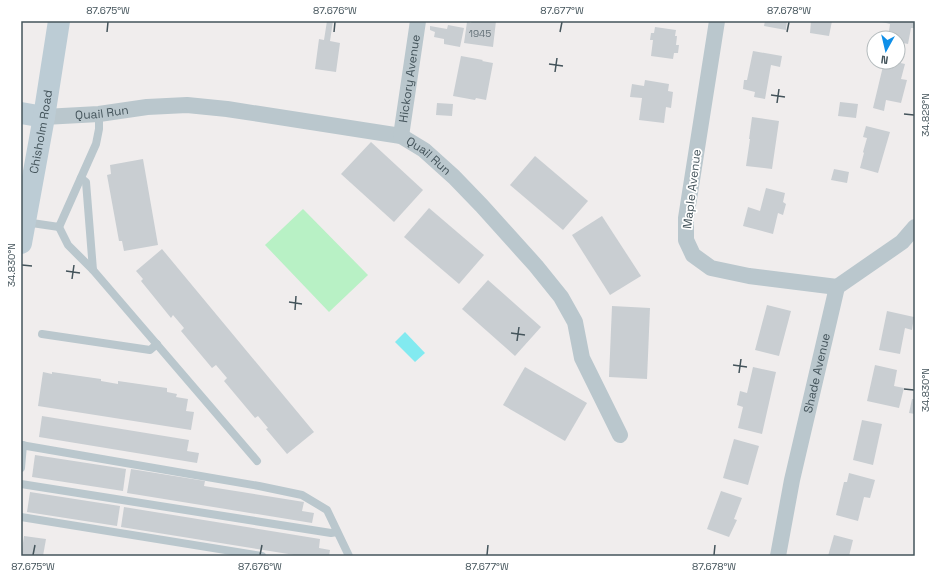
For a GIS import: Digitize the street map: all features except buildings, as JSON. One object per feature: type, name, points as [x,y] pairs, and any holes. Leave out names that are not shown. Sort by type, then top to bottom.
[{"type":"main road","name":"Chisholm Road","points":[[23,232],[59,21]]},
{"type":"main road","points":[[21,113],[44,116]]},
{"type":"street","name":"Hickory Avenue","points":[[401,136],[418,21]]},
{"type":"street","name":"Maple Avenue","points":[[717,21],[686,218],[686,240],[693,255],[711,268],[749,276],[838,288]]},
{"type":"street","name":"Quail Run","points":[[44,116],[99,114],[147,107],[187,105],[227,109],[401,136],[424,150],[454,177],[536,266],[561,297],[574,322],[582,358],[620,435]]},
{"type":"street","points":[[838,288],[902,242],[915,227]]},
{"type":"street","name":"Shade Avenue","points":[[778,556],[792,480],[822,348],[838,288]]},
{"type":"lane","points":[[59,227],[96,144],[99,129],[99,114]]},
{"type":"lane","points":[[81,178],[86,182],[93,270]]},
{"type":"lane","points":[[23,232],[59,227]]},
{"type":"lane","points":[[59,227],[68,245],[93,270],[257,461]]},
{"type":"lane","points":[[42,334],[150,350],[157,344]]},
{"type":"lane","points":[[21,468],[22,445],[302,495],[327,510],[349,556]]},
{"type":"lane","points":[[21,484],[331,533],[337,532]]},
{"type":"lane","points":[[21,517],[262,556]]},
{"type":"green space","points":[[303,209],[368,275],[329,312],[265,245]]},
{"type":"water","points":[[405,332],[425,353],[415,362],[395,342]]}]
